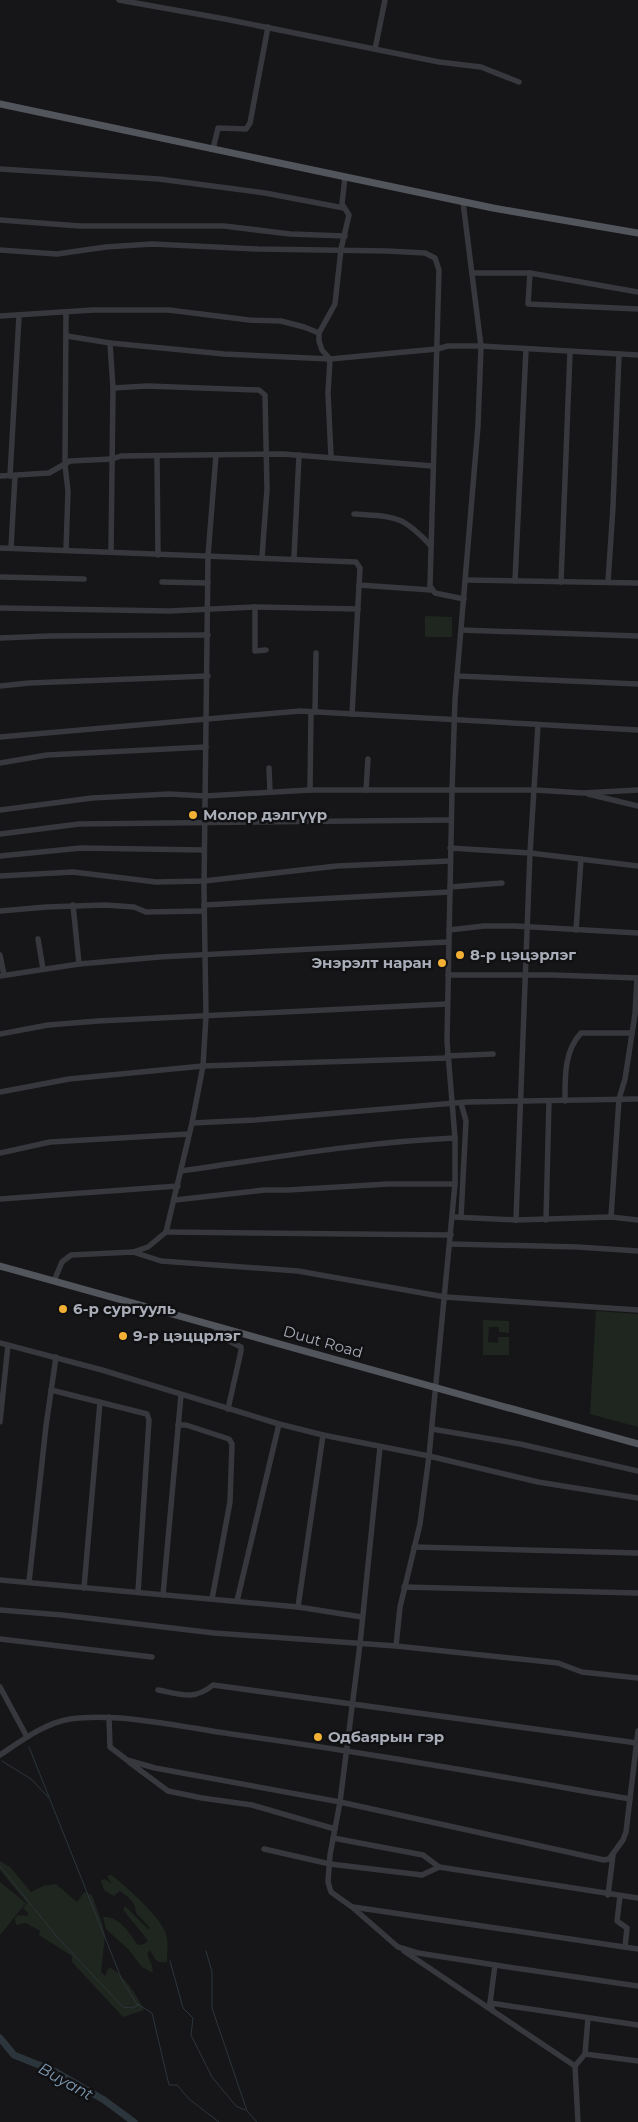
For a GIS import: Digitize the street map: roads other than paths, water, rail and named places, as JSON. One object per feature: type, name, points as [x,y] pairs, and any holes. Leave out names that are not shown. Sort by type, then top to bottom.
[{"type":"main road","points":[[0,104],[463,202],[638,233]]},
{"type":"main road","name":"Duut Road","points":[[0,1266],[638,1444]]},
{"type":"street","points":[[119,0],[268,27],[439,62],[481,67],[519,82]]},
{"type":"street","points":[[375,49],[384,0]]},
{"type":"street","points":[[213,149],[218,128],[246,130],[250,123],[268,27]]},
{"type":"street","points":[[0,170],[159,179],[265,193],[344,208]]},
{"type":"street","points":[[331,457],[328,393],[330,359],[322,350],[318,341],[319,333],[336,304],[341,249],[349,216],[342,204],[345,177]]},
{"type":"street","points":[[396,1646],[404,1587],[420,1524],[429,1456],[455,1184],[455,1138],[448,1057],[447,1004],[450,848],[454,720],[478,426],[481,346],[463,202]]},
{"type":"street","points":[[0,220],[80,226],[224,226],[281,233],[345,236]]},
{"type":"street","points":[[0,250],[58,254],[106,247],[152,244],[425,253],[435,258],[440,270],[431,590]]},
{"type":"street","points":[[472,273],[530,273],[638,292]]},
{"type":"street","points":[[530,273],[528,304],[638,309]]},
{"type":"street","points":[[0,316],[66,312],[169,310],[280,322],[304,327],[319,333]]},
{"type":"street","points":[[66,312],[65,465],[68,491],[66,550]]},
{"type":"street","points":[[10,548],[19,316]]},
{"type":"street","points":[[67,336],[110,343],[224,354],[330,359],[437,349],[448,346],[481,346],[638,355]]},
{"type":"street","points":[[110,343],[114,388],[111,552]]},
{"type":"street","points":[[515,581],[526,349]]},
{"type":"street","points":[[561,582],[570,352]]},
{"type":"street","points":[[608,582],[619,354]]},
{"type":"street","points":[[114,388],[147,386],[260,390],[265,395],[266,489],[262,557]]},
{"type":"street","points":[[54,1281],[62,1262],[71,1255],[132,1252],[148,1247],[166,1232],[192,1123],[203,1066],[206,1016],[204,850],[208,676],[208,556],[216,455]]},
{"type":"street","points":[[0,476],[49,473],[70,461],[112,459],[121,456],[299,455],[433,466]]},
{"type":"street","points":[[294,558],[299,455]]},
{"type":"street","points":[[157,456],[158,555]]},
{"type":"street","points":[[354,514],[393,517],[404,521],[414,528],[431,546]]},
{"type":"street","points":[[0,548],[158,555],[294,558],[356,562],[360,568],[352,714]]},
{"type":"street","points":[[0,577],[84,579]]},
{"type":"street","points":[[466,580],[638,583]]},
{"type":"street","points":[[162,582],[208,583]]},
{"type":"street","points":[[359,586],[431,590],[435,593],[464,599]]},
{"type":"street","points":[[0,608],[169,612],[255,607],[358,609]]},
{"type":"street","points":[[255,607],[255,651],[266,650]]},
{"type":"street","points":[[461,630],[638,636]]},
{"type":"street","points":[[0,638],[208,635]]},
{"type":"street","points":[[310,790],[316,653]]},
{"type":"street","points":[[0,686],[29,683],[208,676]]},
{"type":"street","points":[[457,676],[638,684]]},
{"type":"street","points":[[0,737],[313,712],[638,730]]},
{"type":"street","points":[[516,1220],[530,853],[538,725]]},
{"type":"street","points":[[0,763],[47,755],[206,748]]},
{"type":"street","points":[[366,790],[368,759]]},
{"type":"street","points":[[269,768],[270,792]]},
{"type":"street","points":[[0,810],[92,798],[169,794],[205,796],[310,790],[535,790],[583,793],[638,790]]},
{"type":"street","points":[[583,793],[638,806]]},
{"type":"street","points":[[0,834],[79,824],[451,820]]},
{"type":"street","points":[[0,856],[81,848],[204,850]]},
{"type":"street","points":[[450,848],[530,853],[638,866]]},
{"type":"street","points":[[576,930],[581,859]]},
{"type":"street","points":[[0,876],[73,872],[156,882],[204,881],[337,866],[450,861]]},
{"type":"street","points":[[0,911],[73,906],[115,906],[134,907],[146,912],[502,884]]},
{"type":"street","points":[[73,906],[78,964]]},
{"type":"street","points":[[449,930],[484,926],[638,933]]},
{"type":"street","points":[[38,939],[43,969]]},
{"type":"street","points":[[0,955],[2,975],[78,964],[159,957],[448,942]]},
{"type":"street","points":[[448,975],[637,978],[632,1033],[619,1099],[611,1217]]},
{"type":"street","points":[[0,1034],[66,1024],[447,1004]]},
{"type":"street","points":[[565,1101],[565,1078],[568,1057],[574,1040],[581,1033],[632,1033]]},
{"type":"street","points":[[0,1092],[69,1079],[203,1066],[493,1054]]},
{"type":"street","points":[[192,1123],[255,1120],[461,1103],[638,1099]]},
{"type":"street","points":[[546,1220],[549,1101]]},
{"type":"street","points":[[461,1103],[466,1121],[461,1217]]},
{"type":"street","points":[[0,1153],[50,1142],[189,1134]]},
{"type":"street","points":[[181,1171],[353,1146],[396,1141],[455,1138]]},
{"type":"street","points":[[175,1200],[264,1190],[388,1184],[455,1184]]},
{"type":"street","points":[[0,1199],[178,1186]]},
{"type":"street","points":[[453,1217],[546,1220],[611,1217],[638,1220]]},
{"type":"street","points":[[166,1232],[451,1234]]},
{"type":"street","points":[[450,1244],[578,1247],[638,1251]]},
{"type":"street","points":[[132,1252],[160,1260],[298,1271],[445,1296],[638,1310]]},
{"type":"street","points":[[216,1327],[219,1336],[240,1347],[242,1352],[228,1409]]},
{"type":"street","points":[[0,1343],[56,1357],[279,1424],[323,1435],[429,1456],[538,1482],[638,1498]]},
{"type":"street","points":[[0,1422],[8,1345]]},
{"type":"street","points":[[29,1582],[56,1357]]},
{"type":"street","points":[[51,1390],[147,1414],[149,1420],[138,1592]]},
{"type":"street","points":[[163,1594],[181,1395]]},
{"type":"street","points":[[84,1588],[100,1402]]},
{"type":"street","points":[[237,1602],[279,1424]]},
{"type":"street","points":[[178,1425],[186,1425],[229,1439],[232,1444],[230,1502],[212,1599]]},
{"type":"street","points":[[432,1429],[520,1444],[638,1471]]},
{"type":"street","points":[[298,1607],[323,1435]]},
{"type":"street","points":[[380,1447],[360,1644],[328,1882],[331,1892],[352,1907],[398,1947],[575,2066]]},
{"type":"street","points":[[414,1547],[638,1553]]},
{"type":"street","points":[[0,1580],[298,1607],[362,1617]]},
{"type":"street","points":[[404,1587],[638,1593]]},
{"type":"street","points":[[0,1610],[62,1615],[214,1633],[396,1646],[558,1663],[582,1672],[638,1678]]},
{"type":"street","points":[[0,1639],[152,1657]]},
{"type":"street","points":[[158,1690],[191,1696],[205,1692],[213,1685],[637,1743]]},
{"type":"street","points":[[0,1687],[27,1737]]},
{"type":"street","points":[[109,1717],[110,1747],[168,1791],[252,1805],[335,1829]]},
{"type":"street","points":[[0,1755],[27,1737],[68,1720],[109,1717],[346,1750],[630,1799]]},
{"type":"street","points":[[127,1760],[155,1768],[340,1802],[604,1860],[609,1859],[613,1855],[626,1832],[638,1731]]},
{"type":"street","points":[[333,1838],[423,1855],[439,1867],[608,1895],[638,1898]]},
{"type":"street","points":[[264,1849],[330,1864],[422,1875],[439,1867]]},
{"type":"street","points":[[608,1895],[613,1855]]},
{"type":"street","points":[[620,1896],[617,1921],[627,1928],[625,1947]]},
{"type":"street","points":[[352,1907],[638,1949]]},
{"type":"street","points":[[398,1947],[418,1953],[495,1966],[638,1986]]},
{"type":"street","points":[[494,2011],[490,2003],[495,1966]]},
{"type":"street","points":[[490,2003],[638,2025]]},
{"type":"street","points":[[578,2122],[575,2066],[585,2054],[588,2018]]},
{"type":"street","points":[[585,2054],[638,2061]]},
{"type":"waterway","points":[[29,1747],[122,1980],[136,2003],[152,2013],[169,2085],[177,2085],[189,2099],[219,2122]]},
{"type":"waterway","points":[[2,1761],[31,1779],[48,1797]]},
{"type":"waterway","points":[[0,1866],[57,1937],[123,2007],[132,2008],[139,2005]]},
{"type":"waterway","points":[[206,1951],[212,1972],[212,2008],[247,2111],[257,2122]]},
{"type":"waterway","points":[[170,1961],[183,2008],[193,2018],[191,2035],[212,2077],[236,2106],[245,2110]]},
{"type":"waterway","name":"Buyant","points":[[0,2038],[14,2055],[56,2072],[104,2100],[134,2122]]},
{"type":"place","name":"Молор дэлгүүр","points":[[193,815]]},
{"type":"place","name":"8-р цэцэрлэг","points":[[460,955]]},
{"type":"place","name":"Энэрэлт наран","points":[[442,963]]},
{"type":"place","name":"6-р сургууль","points":[[63,1309]]},
{"type":"place","name":"9-р цэццрлэг","points":[[123,1336]]},
{"type":"place","name":"Одбаярын гэр","points":[[318,1737]]}]
